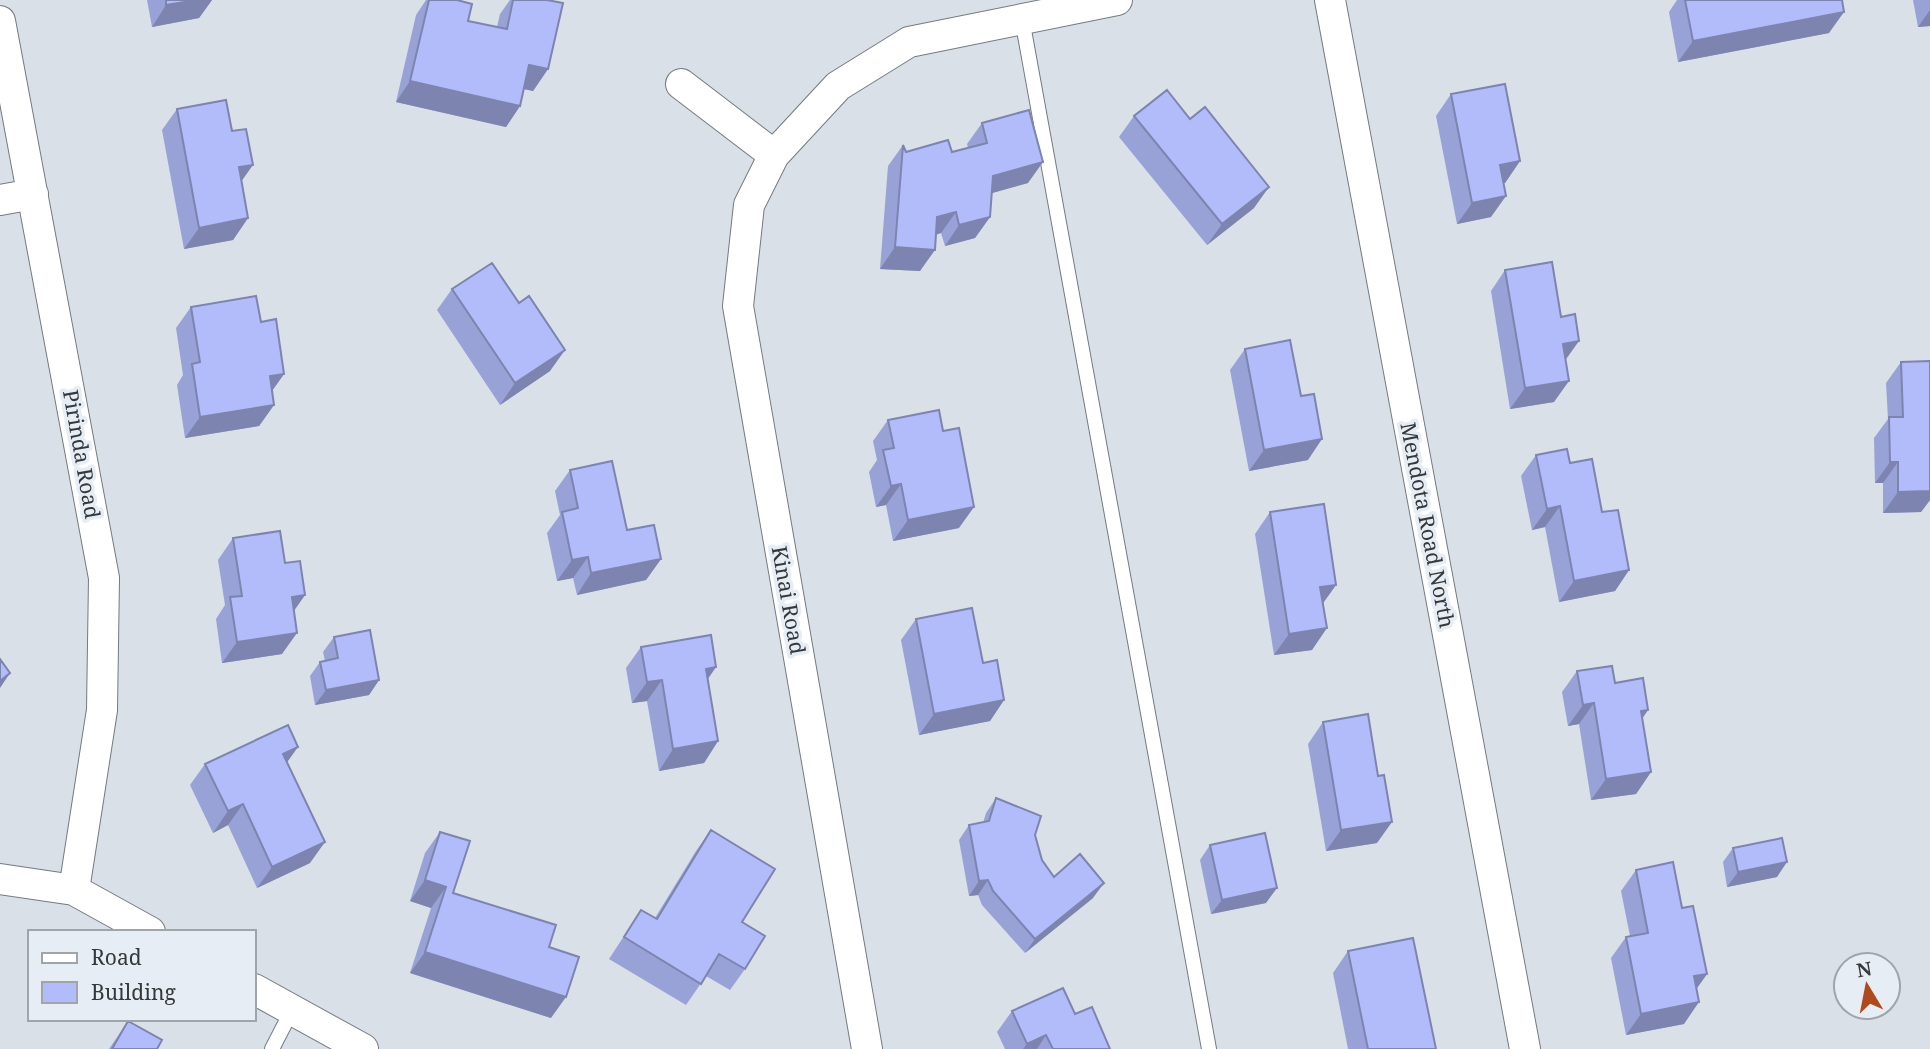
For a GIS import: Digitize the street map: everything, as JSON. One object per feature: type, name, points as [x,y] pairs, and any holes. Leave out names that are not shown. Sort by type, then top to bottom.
[{"type":"street","name":"Kinai Road","points":[[867,1049],[738,306],[749,205],[774,155],[838,86],[909,42],[1117,0]]},
{"type":"street","name":"Mendota Road North","points":[[1330,0],[1525,1049]]},
{"type":"street","name":"Pirinda Road","points":[[0,21],[104,578],[102,710],[74,890]]},
{"type":"street","points":[[681,83],[774,155]]},
{"type":"street","points":[[0,200],[33,194]]},
{"type":"street","points":[[0,879],[74,890],[145,930]]},
{"type":"street","points":[[256,990],[363,1049]]},
{"type":"lane","points":[[1022,19],[1209,1049]]},
{"type":"lane","points":[[272,1049],[292,1010]]},
{"type":"building","points":[[166,0],[197,0],[166,5]]},
{"type":"building","points":[[429,0],[457,0],[472,4],[468,21],[507,29],[513,0],[563,3],[548,69],[529,65],[520,106],[410,81]]},
{"type":"building","points":[[1685,0],[1842,0],[1844,12],[1693,41]]},
{"type":"building","points":[[1505,84],[1520,161],[1500,165],[1506,196],[1472,203],[1451,94]]},
{"type":"building","points":[[1167,90],[1190,119],[1205,107],[1269,187],[1222,224],[1134,116]]},
{"type":"building","points":[[226,100],[232,131],[246,129],[253,165],[239,167],[248,218],[199,228],[177,109]]},
{"type":"building","points":[[1029,110],[1043,162],[993,176],[990,217],[959,225],[956,212],[937,217],[935,250],[895,247],[903,145],[906,152],[948,140],[952,152],[987,143],[982,123]]},
{"type":"building","points":[[1552,262],[1561,317],[1575,314],[1579,341],[1563,344],[1569,381],[1525,388],[1505,270]]},
{"type":"building","points":[[492,263],[519,303],[529,296],[565,350],[515,383],[452,289]]},
{"type":"building","points":[[256,296],[261,322],[276,319],[284,374],[270,376],[274,405],[200,417],[192,364],[200,362],[191,307]]},
{"type":"building","points":[[1290,340],[1301,396],[1314,394],[1322,439],[1264,450],[1245,349]]},
{"type":"building","points":[[1930,361],[1930,491],[1898,492],[1898,462],[1890,462],[1889,417],[1903,417],[1901,362]]},
{"type":"building","points":[[939,410],[943,431],[959,428],[974,507],[908,520],[901,484],[891,486],[883,450],[894,448],[888,420]]},
{"type":"building","points":[[1567,449],[1570,463],[1592,459],[1602,512],[1618,510],[1629,570],[1574,581],[1560,506],[1547,509],[1536,455]]},
{"type":"building","points":[[612,461],[627,530],[654,525],[661,559],[591,573],[588,557],[572,560],[562,512],[578,508],[570,470]]},
{"type":"building","points":[[1324,504],[1336,585],[1320,587],[1327,628],[1289,634],[1270,512]]},
{"type":"building","points":[[280,531],[285,563],[300,561],[305,595],[292,597],[297,633],[237,642],[230,597],[242,596],[233,538]]},
{"type":"building","points":[[972,608],[983,663],[997,660],[1004,700],[934,714],[916,619]]},
{"type":"building","points":[[370,630],[379,680],[326,690],[320,662],[338,658],[334,637]]},
{"type":"building","points":[[711,635],[716,667],[706,669],[718,741],[673,749],[662,680],[647,682],[641,647]]},
{"type":"building","points":[[0,659],[10,673],[0,681]]},
{"type":"building","points":[[1612,666],[1615,683],[1643,678],[1648,710],[1641,711],[1651,772],[1606,779],[1594,703],[1583,705],[1577,671]]},
{"type":"building","points":[[1368,714],[1378,776],[1384,775],[1392,822],[1341,830],[1323,722]]},
{"type":"building","points":[[288,725],[298,747],[283,754],[325,842],[272,867],[243,804],[228,811],[205,764]]},
{"type":"building","points":[[996,798],[1041,816],[1035,835],[1042,860],[1054,877],[1080,854],[1104,883],[1035,939],[993,891],[988,880],[979,881],[969,825],[989,821]]},
{"type":"building","points":[[711,830],[775,869],[742,922],[765,936],[745,969],[719,954],[701,984],[624,937],[641,910],[657,919]]},
{"type":"building","points":[[440,832],[470,841],[453,893],[556,925],[549,947],[579,957],[566,997],[425,952],[446,887],[425,880]]},
{"type":"building","points":[[1265,833],[1277,888],[1222,900],[1210,845]]},
{"type":"building","points":[[1782,838],[1787,862],[1738,872],[1733,848]]},
{"type":"building","points":[[1673,862],[1682,908],[1693,906],[1707,974],[1694,976],[1699,1002],[1641,1014],[1626,937],[1648,933],[1636,870]]},
{"type":"building","points":[[1413,938],[1436,1049],[1368,1049],[1348,951]]},
{"type":"building","points":[[1063,988],[1075,1014],[1092,1007],[1110,1049],[1053,1049],[1046,1035],[1027,1044],[1012,1011]]},
{"type":"building","points":[[128,1021],[162,1040],[157,1049],[112,1049]]}]
